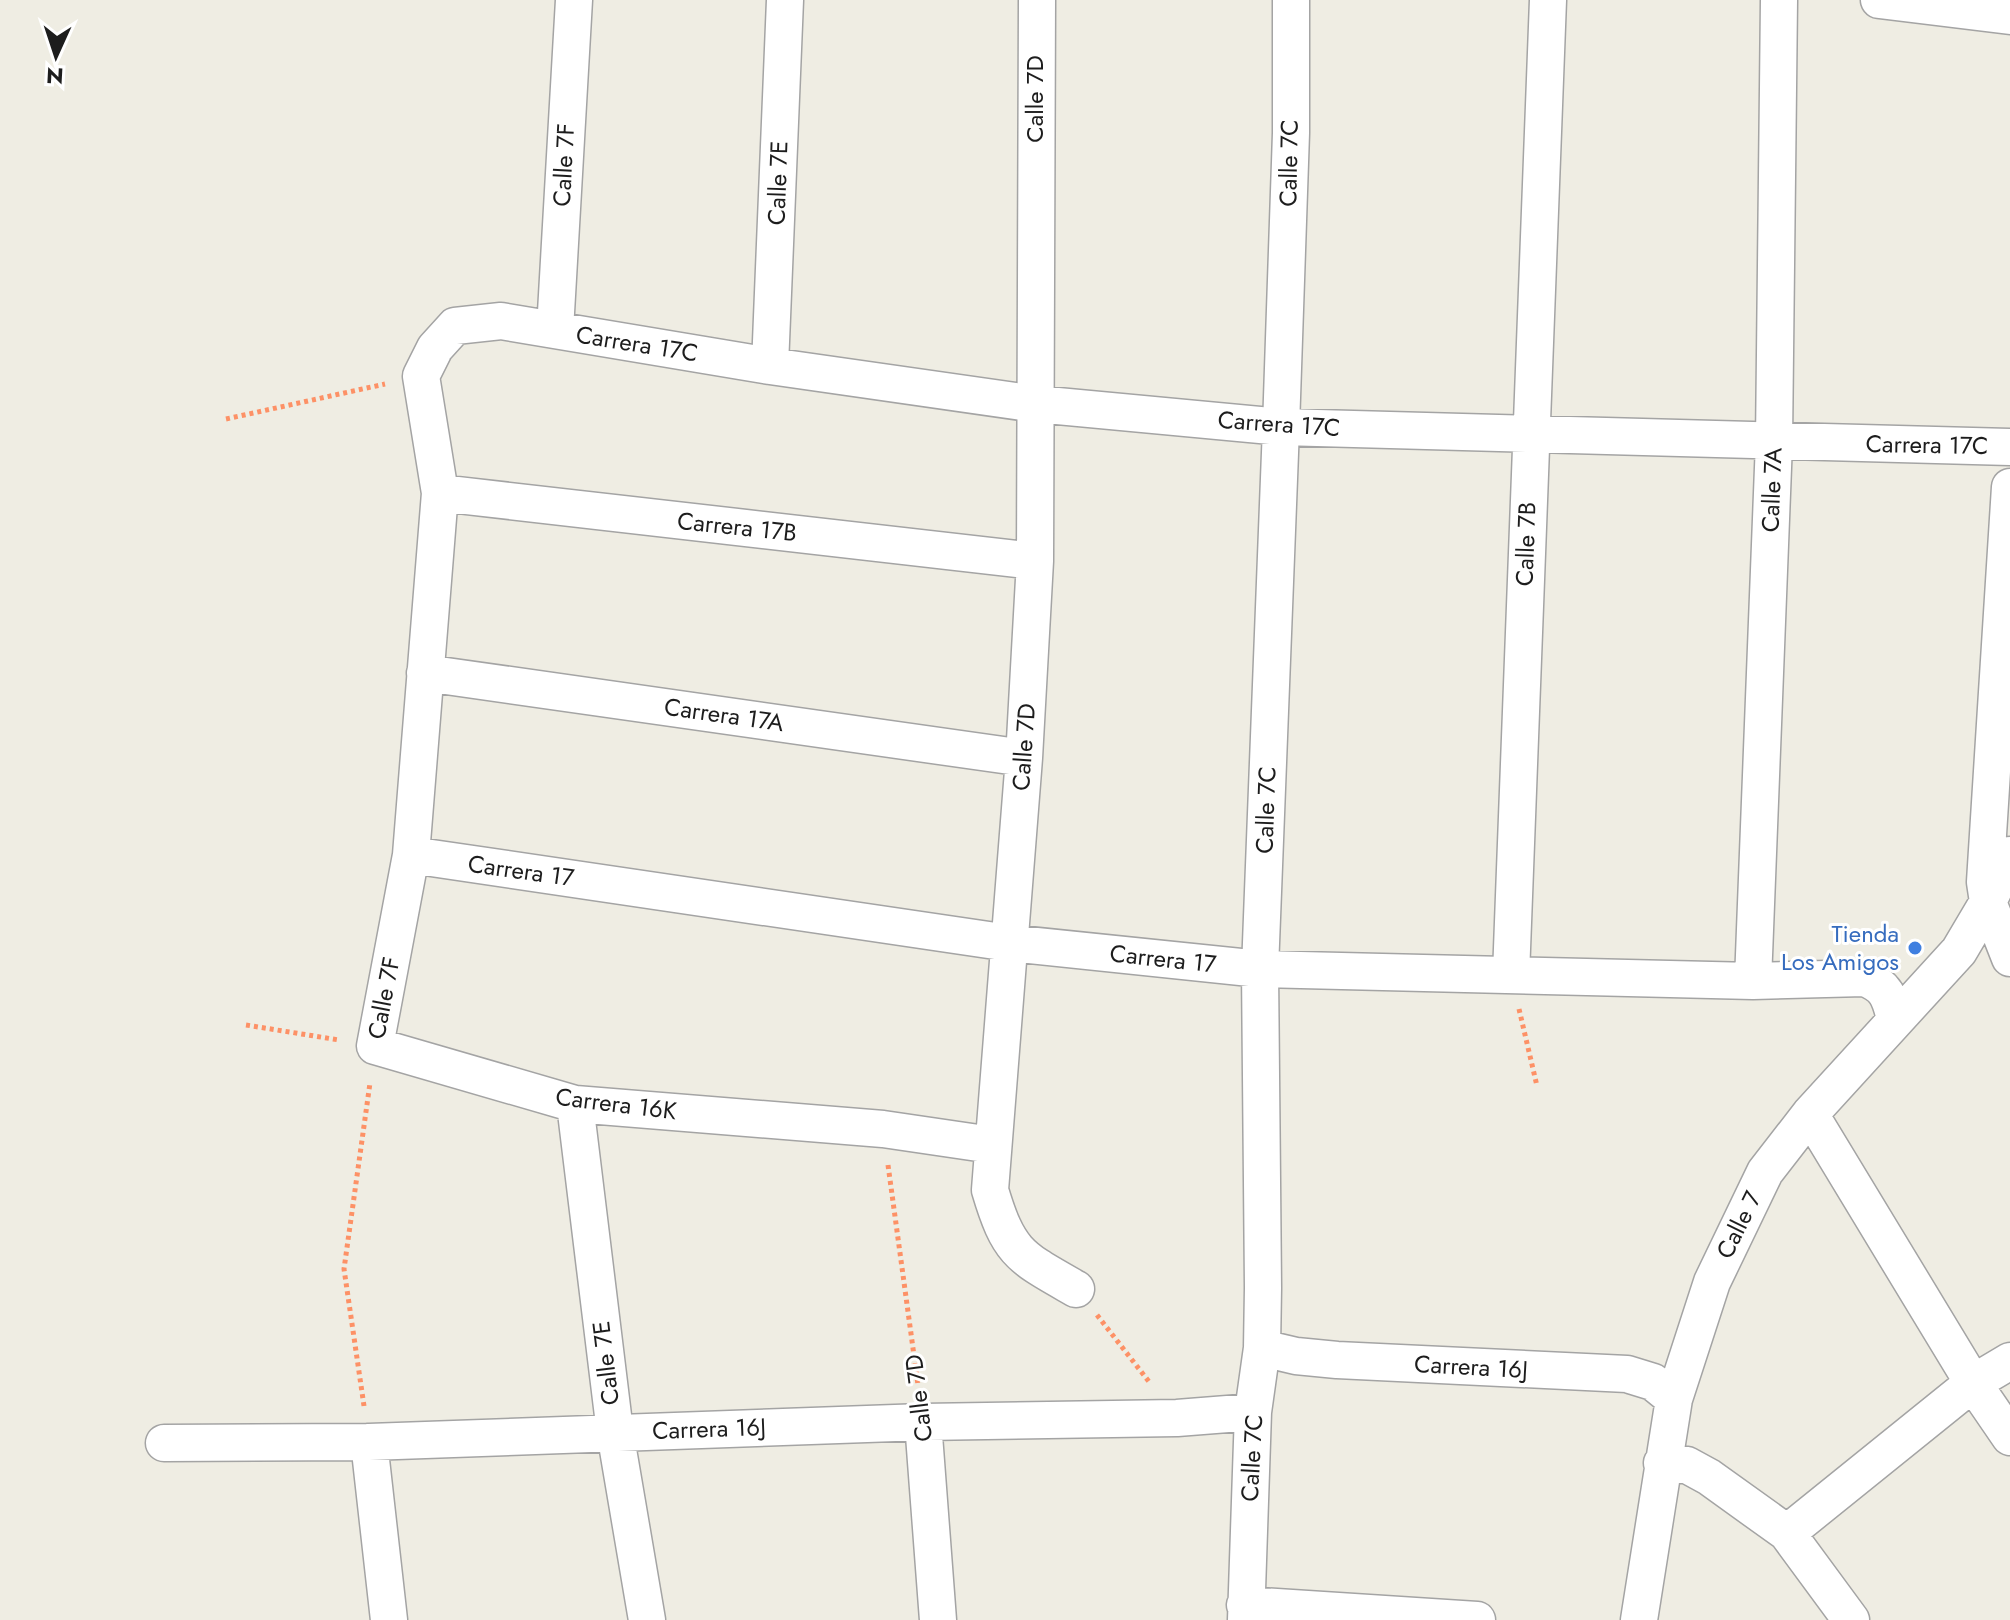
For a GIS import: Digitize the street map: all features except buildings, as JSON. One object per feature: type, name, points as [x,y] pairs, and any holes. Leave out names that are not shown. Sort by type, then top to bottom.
[{"type":"street","name":"Calle 7F","points":[[555,330],[574,0]]},
{"type":"street","name":"Calle 7E","points":[[770,366],[785,0]]},
{"type":"street","name":"Calle 7D","points":[[1037,0],[1035,561],[1024,758],[990,1190],[1002,1230],[1025,1260],[1076,1289]]},
{"type":"street","name":"Calle 7C","points":[[1245,1612],[1253,1412],[1262,1348],[1260,969],[1291,133],[1291,0]]},
{"type":"street","name":"Calle 7B","points":[[1511,975],[1548,0]]},
{"type":"street","name":"Calle 7A","points":[[1753,981],[1774,442],[1779,0]]},
{"type":"street","points":[[1879,0],[2010,16]]},
{"type":"street","name":"Carrera 17C","points":[[421,376],[435,348],[455,326],[501,321],[770,366],[1036,404],[1281,427],[2010,447]]},
{"type":"street","name":"Calle 7F","points":[[375,1046],[411,855],[440,493],[421,376]]},
{"type":"street","points":[[2010,487],[1985,858],[1988,902],[2010,958]]},
{"type":"street","name":"Carrera 17B","points":[[440,493],[1035,561]]},
{"type":"street","name":"Carrera 17A","points":[[425,673],[1024,758]]},
{"type":"street","name":"Carrera 17","points":[[411,855],[1009,943],[1260,969],[1753,981],[1864,978],[1886,990],[1895,1019]]},
{"type":"street","name":"Calle 7","points":[[1639,1620],[1674,1399],[1712,1282],[1765,1172],[1810,1114],[1959,951],[1988,902],[2010,855]]},
{"type":"street","name":"Carrera 16K","points":[[375,1046],[575,1104],[883,1129],[992,1145]]},
{"type":"street","name":"Calle 7E","points":[[575,1104],[615,1432],[647,1620]]},
{"type":"street","points":[[1810,1114],[1973,1383],[2010,1437]]},
{"type":"street","name":"Carrera 16J","points":[[1262,1348],[1296,1356],[1337,1360],[1627,1374],[1653,1382],[1674,1399]]},
{"type":"street","points":[[1787,1533],[1973,1383],[2010,1361]]},
{"type":"street","name":"Carrera 16J","points":[[164,1443],[369,1442],[923,1422],[1177,1418],[1253,1412]]},
{"type":"street","name":"Calle 7D","points":[[923,1422],[938,1620]]},
{"type":"street","points":[[369,1442],[389,1620]]},
{"type":"street","points":[[1662,1463],[1687,1465],[1698,1471],[1787,1533],[1851,1620]]},
{"type":"street","points":[[1245,1612],[1477,1620]]},
{"type":"path","points":[[226,419],[421,376]]},
{"type":"path","points":[[1511,975],[1537,1086]]},
{"type":"path","points":[[246,1025],[375,1046]]},
{"type":"path","name":"Calle 7F","points":[[369,1442],[344,1269],[375,1046]]},
{"type":"path","name":"Calle 7D","points":[[883,1129],[923,1422]]},
{"type":"path","points":[[1076,1289],[1177,1418]]},
{"type":"place","name":"Tienda Los Amigos","points":[[1915,948]]}]
